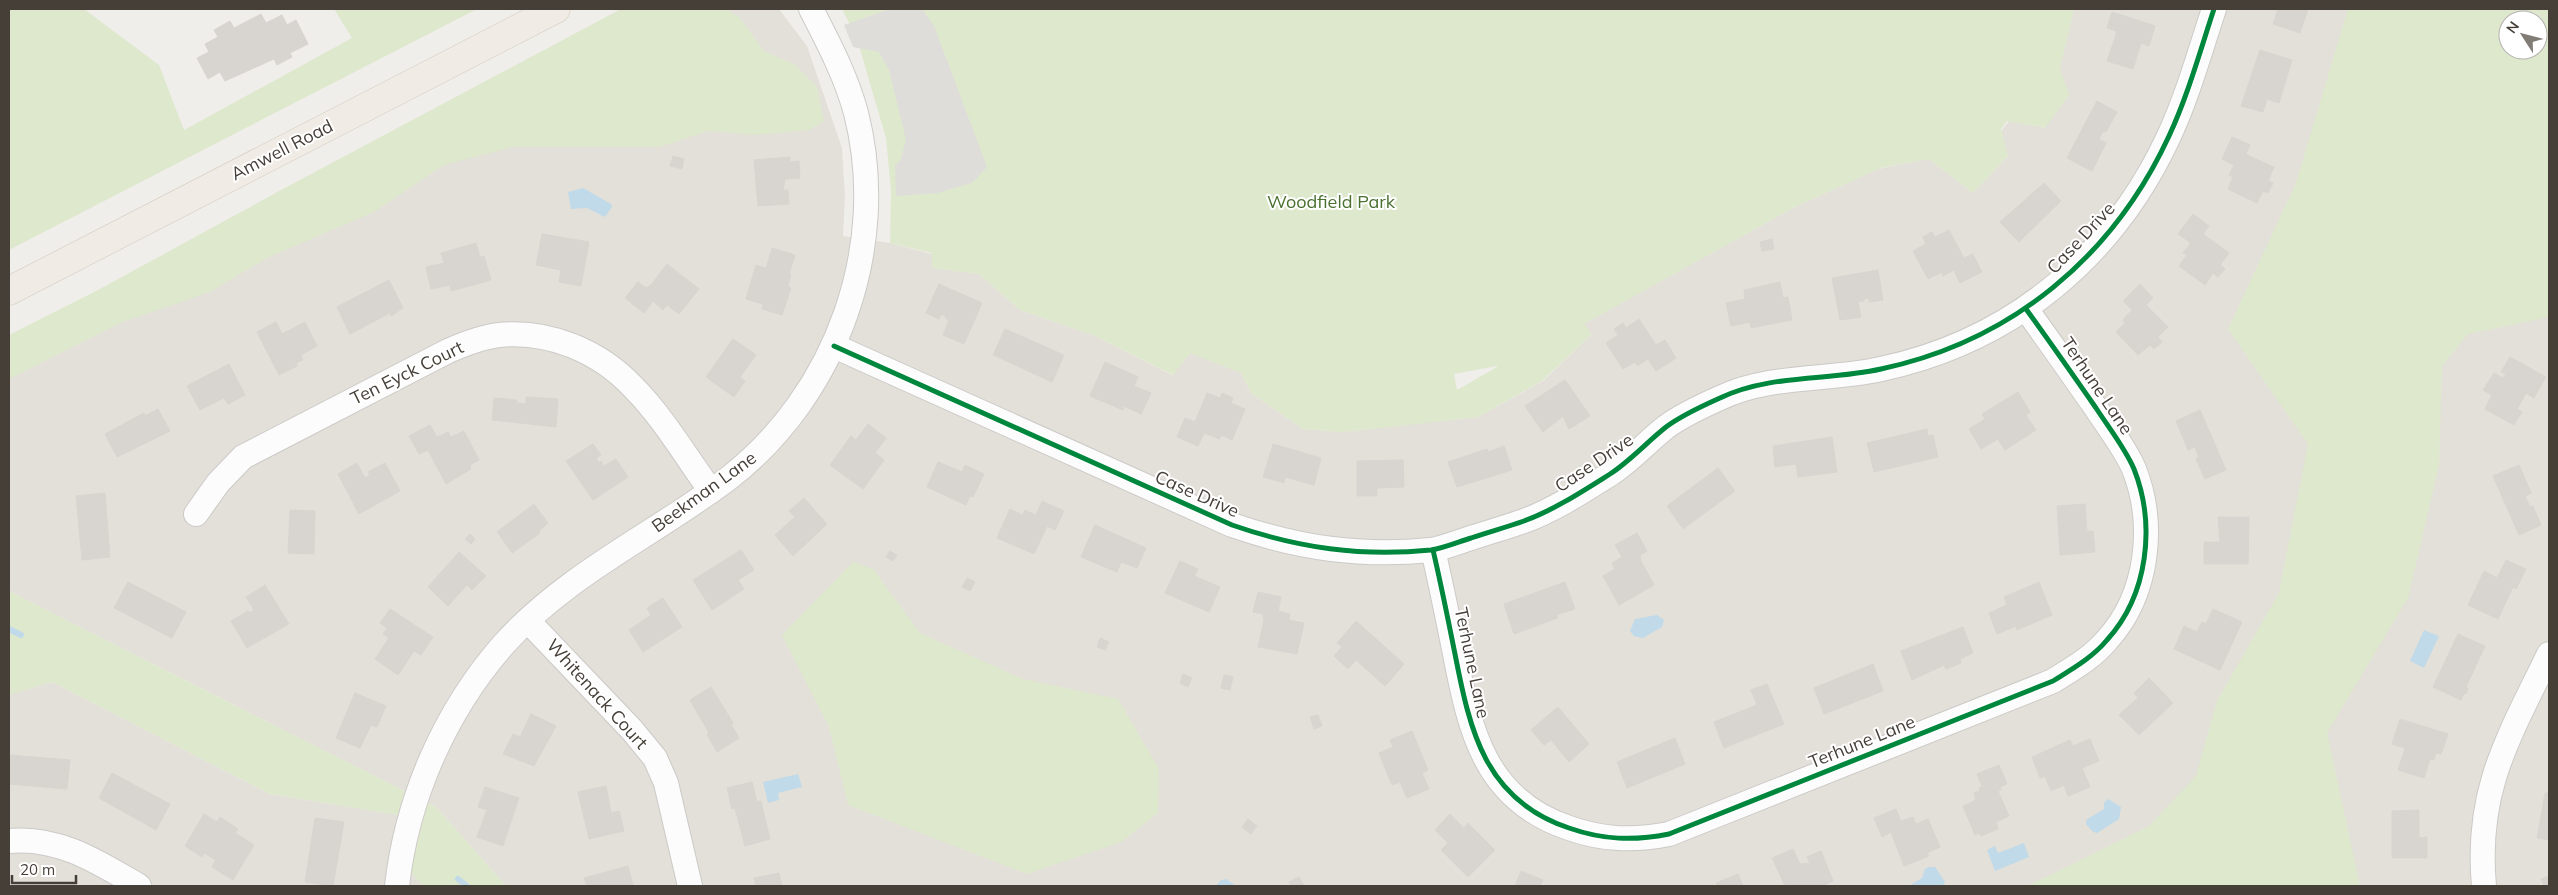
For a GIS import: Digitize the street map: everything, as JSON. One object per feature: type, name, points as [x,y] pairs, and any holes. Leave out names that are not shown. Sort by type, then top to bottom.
[{"type":"main road","name":"Amwell Road","points":[[9,291],[556,9]]},
{"type":"street","name":"Beekman Lane","points":[[397,886],[408,826],[422,784],[442,735],[471,686],[506,643],[576,580],[711,491],[758,454],[784,426],[812,386],[834,346],[852,298],[860,261],[865,216],[866,178],[862,142],[855,110],[837,59],[811,9]]},
{"type":"street","name":"Case Drive","points":[[834,346],[1224,521],[1262,536],[1302,546],[1353,552],[1434,550],[1526,520],[1566,500],[1613,472],[1667,427],[1724,396],[1752,386],[1880,370],[1922,358],[1960,344],[2026,309],[2069,275],[2102,241],[2149,175],[2170,135],[2214,9]]},
{"type":"street","name":"Terhune Lane","points":[[1434,550],[1466,714],[1482,755],[1502,785],[1524,806],[1554,823],[1585,834],[1616,840],[1642,840],[1669,834],[2053,681],[2082,664],[2108,640],[2125,613],[2138,583],[2147,551],[2146,520],[2142,492],[2133,468],[2118,441],[2026,309]]},
{"type":"street","name":"Ten Eyck Court","points":[[196,514],[218,484],[244,457],[448,351],[473,341],[499,335],[546,338],[592,354],[611,366],[634,387],[654,411],[711,491]]},
{"type":"street","name":"Whitenack Court","points":[[528,622],[632,730],[655,758],[666,783],[690,886]]},
{"type":"street","points":[[2484,886],[2482,830],[2488,793],[2500,755],[2549,654]]},
{"type":"street","points":[[9,841],[43,842],[68,849],[92,858],[139,886]]},
{"type":"shaded area","points":[[631,9],[779,9],[807,46],[842,148],[845,197],[843,236],[890,243],[932,254],[932,268],[979,274],[1020,310],[1093,335],[1172,375],[1191,352],[1240,371],[1251,393],[1303,429],[1341,432],[1478,417],[1543,381],[1592,334],[1583,324],[1793,208],[1878,169],[1929,159],[1973,193],[2008,156],[2001,131],[2009,121],[2045,128],[2074,9],[2549,9],[2549,886],[506,886],[436,807],[9,591],[9,349]]},
{"type":"shaded area","points":[[890,9],[922,9],[934,26],[987,167],[972,183],[937,193],[896,196],[895,166],[901,159],[906,140],[889,70],[879,52],[853,47],[844,25]]},
{"type":"shaded area","points":[[52,682],[270,794],[417,818],[406,869],[424,886],[9,886],[9,694]]},
{"type":"green space","points":[[9,9],[84,9],[159,65],[184,130],[352,38],[334,9],[477,9],[9,250]]},
{"type":"green space","points":[[621,9],[726,9],[740,18],[764,51],[794,64],[817,87],[824,121],[809,130],[756,135],[708,131],[659,147],[513,147],[444,165],[374,212],[267,258],[210,292],[120,323],[9,379],[9,335],[98,290]]},
{"type":"green space","name":"Woodfield Park","points":[[842,9],[2074,9],[2060,68],[2069,95],[2045,128],[2007,121],[2001,129],[2008,156],[1973,193],[1929,159],[1881,168],[1793,208],[1584,324],[1592,334],[1542,381],[1478,417],[1341,432],[1303,429],[1251,393],[1241,373],[1190,353],[1173,375],[1093,335],[1020,310],[979,274],[932,268],[932,253],[890,243],[891,190],[886,138],[857,39]],"holes":[[[1497,367],[1457,390],[1454,374]]]},
{"type":"green space","points":[[2348,9],[2549,9],[2549,317],[2468,334],[2442,366],[2439,465],[2408,598],[2327,733],[2360,886],[2028,886],[2149,826],[2196,776],[2217,701],[2279,593],[2308,444],[2228,329],[2296,183]]},
{"type":"green space","points":[[853,562],[873,569],[920,633],[1023,679],[1118,699],[1159,769],[1158,813],[1121,842],[1027,874],[848,805],[829,727],[782,635]]},
{"type":"green space","points":[[9,591],[436,807],[506,886],[424,886],[406,869],[416,818],[270,794],[52,682],[9,695]]},
{"type":"water","points":[[583,188],[611,204],[612,207],[605,217],[587,208],[571,209],[568,192]]},
{"type":"water","points":[[1657,615],[1664,620],[1662,627],[1643,638],[1634,636],[1630,631],[1635,619]]},
{"type":"water","points":[[2424,630],[2439,636],[2424,668],[2410,661]]},
{"type":"water","points":[[798,774],[802,787],[778,793],[779,800],[768,803],[763,782]]},
{"type":"water","points":[[2108,799],[2121,807],[2119,819],[2097,833],[2093,832],[2086,824],[2086,820],[2104,809],[2104,803]]},
{"type":"water","points":[[2024,843],[2029,857],[1995,871],[1987,850],[1995,846],[1998,853]]},
{"type":"water","points":[[1935,867],[1945,882],[1943,886],[1909,886],[1922,878],[1925,869]]},
{"type":"water","points":[[1226,879],[1236,886],[1216,886],[1221,880]]},
{"type":"building","points":[[2278,9],[2308,9],[2300,33],[2273,24]]},
{"type":"building","points":[[2112,12],[2155,26],[2149,46],[2141,43],[2133,69],[2107,61],[2116,35],[2116,31],[2107,28]]},
{"type":"building","points":[[261,14],[266,23],[282,15],[287,25],[296,20],[308,44],[290,53],[292,57],[277,65],[274,59],[225,81],[220,72],[208,79],[197,58],[209,52],[205,44],[218,37],[214,30],[230,21],[234,28]]},
{"type":"building","points":[[2260,50],[2292,60],[2279,103],[2267,99],[2263,112],[2241,106]]},
{"type":"building","points":[[2097,101],[2117,112],[2106,132],[2103,131],[2099,139],[2106,143],[2092,171],[2067,158]]},
{"type":"building","points":[[2232,137],[2250,145],[2246,153],[2249,156],[2274,167],[2268,181],[2273,183],[2268,193],[2263,191],[2257,203],[2228,189],[2233,177],[2229,175],[2234,165],[2222,159]]},
{"type":"building","points":[[673,156],[684,159],[682,169],[670,166]]},
{"type":"building","points":[[790,157],[790,162],[799,161],[800,178],[785,179],[783,190],[788,190],[789,204],[758,206],[754,160]]},
{"type":"building","points":[[2044,183],[2061,201],[2019,242],[2000,222]]},
{"type":"building","points":[[2193,214],[2209,226],[2203,234],[2229,253],[2220,265],[2225,269],[2218,277],[2213,273],[2205,285],[2179,266],[2187,255],[2183,253],[2191,243],[2178,234]]},
{"type":"building","points":[[1949,230],[1964,258],[1973,254],[1982,272],[1960,283],[1954,270],[1943,276],[1942,272],[1928,279],[1913,251],[1926,244],[1923,237],[1932,232],[1935,237]]},
{"type":"building","points":[[542,234],[589,242],[581,286],[559,282],[561,270],[536,265]]},
{"type":"building","points":[[1772,239],[1774,249],[1762,251],[1760,242]]},
{"type":"building","points":[[476,243],[480,257],[484,256],[491,280],[451,291],[450,285],[431,289],[426,267],[444,263],[441,253]]},
{"type":"building","points":[[772,248],[795,255],[789,274],[791,274],[788,287],[791,288],[782,315],[762,309],[763,304],[746,299],[756,265],[766,268]]},
{"type":"building","points":[[667,264],[699,289],[679,314],[667,305],[663,310],[653,301],[644,313],[625,298],[638,282],[646,288],[651,285]]},
{"type":"building","points":[[1878,270],[1883,300],[1869,302],[1869,298],[1864,299],[1864,301],[1858,302],[1861,317],[1840,320],[1832,278]]},
{"type":"building","points":[[389,280],[403,308],[391,316],[390,313],[350,334],[337,307]]},
{"type":"building","points":[[1780,282],[1783,298],[1788,297],[1792,320],[1751,328],[1750,322],[1731,326],[1726,303],[1745,299],[1744,290]]},
{"type":"building","points":[[939,284],[982,303],[964,344],[943,335],[949,320],[945,318],[946,316],[941,314],[939,319],[926,313]]},
{"type":"building","points":[[2140,284],[2153,298],[2146,305],[2168,327],[2158,337],[2162,342],[2154,349],[2150,345],[2138,355],[2116,332],[2125,323],[2123,320],[2132,310],[2123,301]]},
{"type":"building","points":[[1639,319],[1656,345],[1665,340],[1676,358],[1656,371],[1648,359],[1637,366],[1635,362],[1623,369],[1606,343],[1618,335],[1614,329],[1623,323],[1626,328]]},
{"type":"building","points":[[276,322],[282,334],[305,322],[317,346],[301,355],[303,360],[296,363],[297,366],[279,375],[257,332]]},
{"type":"building","points":[[1005,329],[1064,355],[1052,382],[993,355]]},
{"type":"building","points":[[733,339],[756,355],[740,377],[745,381],[734,397],[706,377]]},
{"type":"building","points":[[2510,357],[2546,377],[2534,398],[2526,393],[2517,409],[2522,412],[2514,425],[2485,409],[2492,395],[2483,390],[2494,373],[2503,378],[2506,374],[2501,372]]},
{"type":"building","points":[[1105,362],[1138,377],[1134,386],[1151,393],[1141,414],[1124,406],[1123,410],[1090,396]]},
{"type":"building","points":[[229,364],[245,395],[228,404],[224,398],[200,410],[187,386]]},
{"type":"building","points":[[1565,380],[1590,416],[1569,429],[1563,416],[1543,432],[1525,406]]},
{"type":"building","points":[[2018,392],[2030,412],[2026,415],[2036,430],[2005,450],[1998,439],[1981,449],[1969,429],[1985,419],[1982,414]]},
{"type":"building","points":[[1207,393],[1220,398],[1222,393],[1233,398],[1231,403],[1245,409],[1232,440],[1221,435],[1220,439],[1204,433],[1198,446],[1177,437],[1185,418],[1195,422]]},
{"type":"building","points":[[526,397],[558,399],[556,427],[492,420],[494,398],[517,400],[517,403],[526,404]]},
{"type":"building","points":[[158,409],[170,431],[117,457],[105,434],[144,413],[145,416]]},
{"type":"building","points":[[2200,410],[2226,470],[2205,479],[2196,459],[2199,457],[2195,447],[2188,450],[2176,421]]},
{"type":"building","points":[[868,424],[886,438],[875,453],[884,460],[863,489],[830,465],[851,436],[856,440]]},
{"type":"building","points":[[430,425],[437,437],[448,432],[451,437],[464,431],[479,460],[470,465],[471,469],[446,484],[428,450],[419,454],[409,436]]},
{"type":"building","points":[[1927,429],[1928,436],[1933,435],[1938,457],[1874,472],[1867,443]]},
{"type":"building","points":[[1832,437],[1837,472],[1798,477],[1796,464],[1775,467],[1773,446]]},
{"type":"building","points":[[593,444],[601,455],[596,458],[599,463],[601,461],[604,466],[616,459],[628,477],[593,500],[566,461]]},
{"type":"building","points":[[1273,444],[1321,458],[1314,485],[1285,477],[1284,483],[1263,477]]},
{"type":"building","points":[[1504,446],[1512,470],[1457,487],[1448,462],[1487,449],[1488,452]]},
{"type":"building","points":[[1403,460],[1404,487],[1377,488],[1377,496],[1357,496],[1357,461]]},
{"type":"building","points":[[938,462],[962,472],[965,465],[984,474],[973,497],[970,496],[966,505],[927,487]]},
{"type":"building","points":[[357,463],[365,478],[370,475],[368,472],[385,463],[400,491],[359,514],[338,474]]},
{"type":"building","points":[[2519,465],[2531,493],[2525,496],[2530,507],[2533,506],[2541,525],[2519,535],[2493,476]]},
{"type":"building","points":[[1718,468],[1735,491],[1683,529],[1667,506]]},
{"type":"building","points":[[105,493],[110,557],[82,560],[76,496]]},
{"type":"building","points":[[804,498],[827,524],[793,556],[775,535],[795,517],[789,511]]},
{"type":"building","points":[[1042,501],[1064,511],[1055,530],[1047,526],[1034,554],[997,538],[1010,509],[1023,515],[1025,510],[1036,515]]},
{"type":"building","points":[[534,504],[548,523],[539,531],[540,533],[512,553],[497,532]]},
{"type":"building","points":[[2085,504],[2087,531],[2093,531],[2095,552],[2060,555],[2057,506]]},
{"type":"building","points":[[290,510],[315,511],[314,554],[288,553]]},
{"type":"building","points":[[2218,517],[2249,517],[2248,564],[2204,564],[2204,542],[2220,542]]},
{"type":"building","points":[[1095,525],[1146,548],[1137,568],[1121,562],[1117,572],[1081,557]]},
{"type":"building","points":[[1637,533],[1647,551],[1640,555],[1641,561],[1654,585],[1619,605],[1603,576],[1615,569],[1612,563],[1622,557],[1615,545]]},
{"type":"building","points":[[470,534],[475,539],[471,544],[465,539]]},
{"type":"building","points":[[741,550],[754,570],[738,580],[744,589],[712,610],[693,580]]},
{"type":"building","points":[[890,551],[897,555],[893,561],[886,557]]},
{"type":"building","points":[[459,552],[486,576],[472,590],[467,585],[448,606],[428,587]]},
{"type":"building","points":[[2506,560],[2526,569],[2516,589],[2513,587],[2498,619],[2468,605],[2484,571],[2497,578]]},
{"type":"building","points":[[1180,561],[1198,569],[1194,576],[1220,587],[1209,612],[1165,593]]},
{"type":"building","points":[[967,578],[975,582],[970,591],[962,587]]},
{"type":"building","points":[[128,582],[186,612],[172,638],[114,608]]},
{"type":"building","points":[[1565,582],[1575,609],[1556,615],[1558,618],[1514,634],[1504,604]]},
{"type":"building","points":[[2039,582],[2052,615],[2017,630],[2016,626],[1997,634],[1989,613],[2007,605],[2004,597]]},
{"type":"building","points":[[265,585],[289,624],[247,648],[231,621],[248,611],[249,613],[254,610],[246,597]]},
{"type":"building","points":[[1258,592],[1281,597],[1278,611],[1290,614],[1289,620],[1304,623],[1297,654],[1258,647],[1264,620],[1263,614],[1253,612]]},
{"type":"building","points":[[663,598],[682,627],[643,652],[629,630],[651,615],[647,608]]},
{"type":"building","points":[[390,609],[433,637],[421,655],[414,651],[398,675],[375,659],[389,638],[383,634],[387,628],[380,623]]},
{"type":"building","points":[[2213,609],[2242,622],[2220,670],[2174,649],[2184,626],[2197,632],[2202,622],[2206,624]]},
{"type":"building","points":[[1356,621],[1404,664],[1385,686],[1356,660],[1348,669],[1334,656],[1342,647],[1337,643]]},
{"type":"building","points":[[1963,627],[1973,653],[1960,659],[1961,663],[1946,669],[1944,665],[1912,680],[1901,651]]},
{"type":"building","points":[[2458,634],[2485,646],[2466,687],[2468,688],[2466,694],[2464,693],[2461,700],[2433,687]]},
{"type":"building","points":[[1100,638],[1109,642],[1105,650],[1097,647]]},
{"type":"building","points":[[1873,664],[1883,691],[1824,714],[1814,688]]},
{"type":"building","points":[[1183,674],[1192,678],[1188,687],[1180,683]]},
{"type":"building","points":[[1224,675],[1233,677],[1230,690],[1221,688]]},
{"type":"building","points":[[2149,678],[2173,703],[2139,735],[2119,715],[2138,698],[2134,693]]},
{"type":"building","points":[[1767,684],[1784,724],[1724,748],[1714,722],[1757,705],[1751,690]]},
{"type":"building","points":[[711,687],[733,723],[731,724],[739,738],[717,752],[707,734],[709,733],[690,700]]},
{"type":"building","points":[[355,693],[386,706],[377,727],[371,725],[360,748],[336,738]]},
{"type":"building","points":[[1558,707],[1589,744],[1569,762],[1551,740],[1544,745],[1531,730]]},
{"type":"building","points":[[531,714],[556,726],[534,766],[503,754],[513,734],[520,737]]},
{"type":"building","points":[[1318,715],[1322,726],[1314,729],[1310,717]]},
{"type":"building","points":[[2400,719],[2448,734],[2441,754],[2436,753],[2434,760],[2430,759],[2424,778],[2398,770],[2405,748],[2392,744]]},
{"type":"building","points":[[1412,731],[1428,770],[1422,773],[1429,789],[1407,798],[1400,782],[1392,785],[1379,753],[1393,747],[1390,740]]},
{"type":"building","points":[[1675,738],[1685,764],[1627,788],[1617,762]]},
{"type":"building","points":[[2090,739],[2099,761],[2082,768],[2090,787],[2068,796],[2064,785],[2051,791],[2045,776],[2040,778],[2032,757],[2070,740],[2073,746]]},
{"type":"building","points":[[9,755],[70,760],[67,789],[9,784]]},
{"type":"building","points":[[1999,765],[2007,784],[2000,787],[2001,790],[1998,791],[2009,816],[1996,822],[1998,829],[1981,836],[1980,833],[1975,835],[1963,806],[1976,800],[1974,793],[1980,791],[1979,788],[1982,786],[1977,774]]},
{"type":"building","points":[[112,773],[170,804],[156,830],[99,798]]},
{"type":"building","points":[[752,782],[757,802],[761,801],[770,839],[745,846],[735,808],[732,809],[727,788]]},
{"type":"building","points":[[2549,784],[2549,840],[2537,838],[2545,793],[2548,793]]},
{"type":"building","points":[[606,786],[611,813],[619,811],[624,831],[589,839],[578,792]]},
{"type":"building","points":[[485,787],[519,798],[503,846],[477,837],[487,810],[478,807]]},
{"type":"building","points":[[1896,809],[1901,821],[1913,817],[1916,824],[1928,819],[1940,847],[1927,853],[1929,856],[1904,866],[1891,832],[1882,837],[1874,818]]},
{"type":"building","points":[[2419,810],[2419,838],[2427,837],[2427,858],[2392,858],[2392,811]]},
{"type":"building","points":[[204,814],[217,822],[220,817],[238,829],[235,833],[254,845],[233,880],[212,867],[216,860],[204,853],[202,857],[185,846]]},
{"type":"building","points":[[1450,814],[1464,828],[1468,823],[1495,850],[1468,877],[1441,850],[1448,843],[1435,830]]},
{"type":"building","points":[[315,818],[344,822],[333,886],[305,882]]},
{"type":"building","points":[[1248,819],[1257,826],[1251,834],[1242,827]]},
{"type":"building","points":[[1793,849],[1800,864],[1810,863],[1807,857],[1821,851],[1833,881],[1822,886],[1785,886],[1772,858]]},
{"type":"building","points":[[628,866],[633,886],[587,886],[584,878]]},
{"type":"building","points":[[1521,871],[1543,880],[1540,886],[1515,886]]},
{"type":"building","points":[[779,873],[782,886],[756,886],[754,878]]},
{"type":"building","points":[[1738,874],[1743,886],[1718,886],[1716,883]]},
{"type":"building","points":[[2549,876],[2549,886],[2544,886],[2541,879]]},
{"type":"building","points":[[1299,877],[1304,886],[1291,886],[1289,882]]},
{"type":"waterway","points":[[9,629],[21,635]]},
{"type":"waterway","points":[[458,879],[467,886]]},
{"type":"cycle path","points":[[834,346],[1232,525],[1281,540],[1330,549],[1380,552],[1436,549],[1524,521],[1557,506],[1617,469],[1672,423],[1692,411],[1739,390],[1779,381],[1861,373],[1929,356],[1973,338],[2015,315],[2053,287],[2088,256],[2119,220],[2146,180],[2176,120],[2214,9]]},
{"type":"cycle path","points":[[1433,550],[1467,710],[1486,759],[1500,781],[1518,800],[1541,816],[1569,828],[1594,835],[1643,838],[1669,834],[2053,681],[2082,663],[2095,652],[2121,622],[2132,602],[2144,559],[2145,513],[2141,491],[2134,469],[2126,453],[2026,309]]}]
